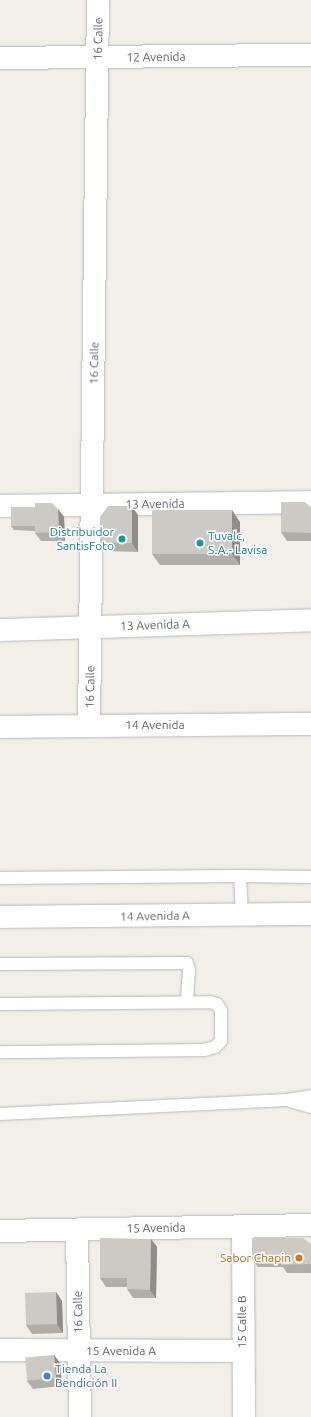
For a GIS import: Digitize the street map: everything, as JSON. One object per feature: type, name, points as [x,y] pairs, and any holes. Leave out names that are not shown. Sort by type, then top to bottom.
[{"type":"street","name":"16 Calle","points":[[89,725],[98,0]]},
{"type":"street","name":"12 Avenida","points":[[0,58],[311,55]]},
{"type":"street","name":"13 Avenida","points":[[0,506],[311,502]]},
{"type":"street","name":"13 Avenida A","points":[[0,630],[311,620]]},
{"type":"street","name":"14 Avenida","points":[[0,727],[311,724]]},
{"type":"street","name":"14 Avenida A","points":[[0,918],[311,914]]},
{"type":"street","name":"15 Avenida","points":[[0,1231],[311,1225]]},
{"type":"street","name":"15 Calle B","points":[[243,1226],[242,1351],[244,1417]]},
{"type":"street","name":"16 Calle","points":[[77,1230],[80,1417]]},
{"type":"street","name":"15 Avenida A","points":[[0,1350],[242,1351]]},
{"type":"lane","points":[[240,876],[242,915]]},
{"type":"lane","points":[[0,878],[240,876],[311,877]]},
{"type":"lane","points":[[0,964],[186,963],[189,970],[187,1002]]},
{"type":"lane","points":[[0,1004],[210,1002],[219,1007],[221,1041],[215,1047],[204,1050],[0,1052]]},
{"type":"lane","points":[[0,1114],[287,1100],[311,1096]]},
{"type":"lane","points":[[287,1100],[311,1107]]},
{"type":"building","points":[[281,502],[305,502],[311,507],[311,533],[281,532]]},
{"type":"building","points":[[35,503],[52,503],[58,509],[59,532],[35,533]]},
{"type":"building","points":[[108,506],[132,506],[132,543],[100,543],[100,517]]},
{"type":"building","points":[[11,507],[35,507],[35,526],[11,526]]},
{"type":"building","name":"Tuvalc, S.A.- Lavisa","points":[[152,510],[232,510],[232,554],[152,554]]},
{"type":"building","points":[[100,1238],[151,1239],[150,1290],[127,1289],[127,1278],[100,1278]]},
{"type":"building","points":[[252,1238],[303,1238],[311,1244],[311,1264],[281,1265],[281,1259],[252,1258]]},
{"type":"building","points":[[56,1292],[57,1324],[26,1325],[25,1293]]},
{"type":"building","points":[[54,1355],[56,1378],[27,1380],[25,1358]]},
{"type":"place","name":"Distribuidor SantisFoto","points":[[122,539]]},
{"type":"place","name":"Tuvalc, S.A.- Lavisa","points":[[200,543]]},
{"type":"place","name":"Sabor Chapin","points":[[299,1258]]},
{"type":"place","name":"Tienda La Bendición II","points":[[47,1376]]}]
